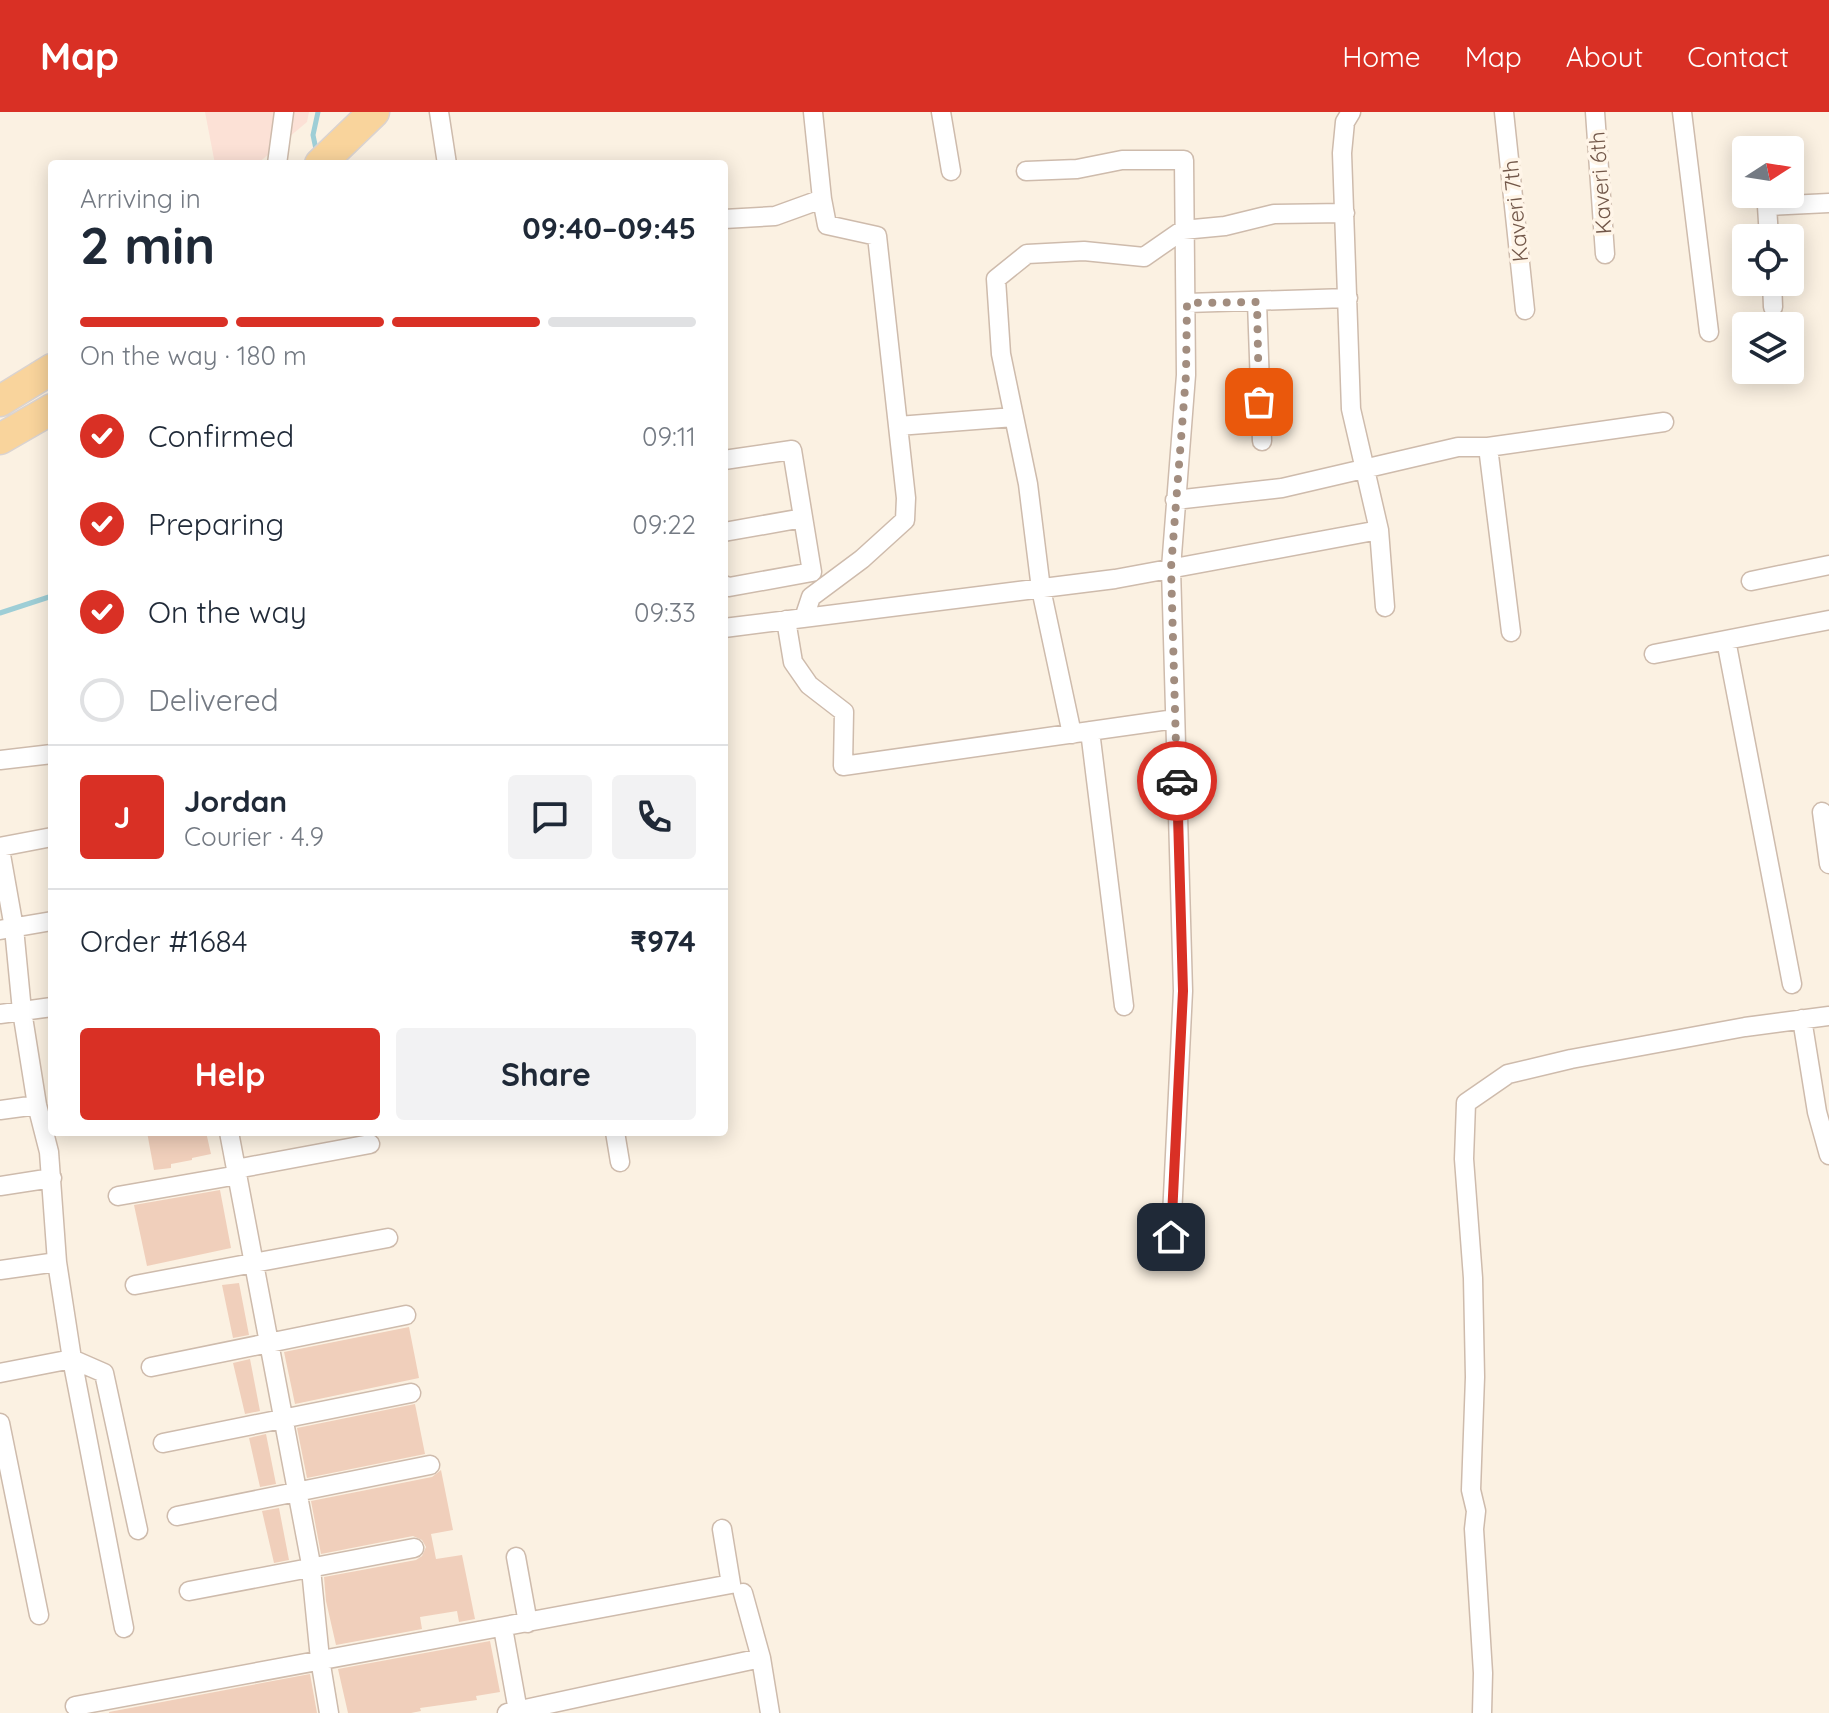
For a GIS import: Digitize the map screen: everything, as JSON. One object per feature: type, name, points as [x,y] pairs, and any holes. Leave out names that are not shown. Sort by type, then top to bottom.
[{"type":"main road","points":[[328,157],[375,113]]},
{"type":"main road","points":[[0,401],[48,371]]},
{"type":"main road","points":[[0,439],[48,411]]},
{"type":"street","points":[[278,160],[284,112]]},
{"type":"street","points":[[439,112],[446,160]]},
{"type":"street","points":[[813,112],[827,225],[877,236],[906,498],[905,520],[862,559],[811,597],[795,619],[793,662],[809,685],[844,712],[843,766],[1175,719]]},
{"type":"street","points":[[941,112],[951,171]]},
{"type":"street","points":[[1351,112],[1345,122],[1342,153],[1351,409],[1379,530],[1385,607]]},
{"type":"street","name":"Kaveri 7th","points":[[1504,112],[1525,310]]},
{"type":"street","name":"Kaveri 6th","points":[[1595,112],[1605,254]]},
{"type":"street","points":[[1682,112],[1709,332]]},
{"type":"street","points":[[1026,171],[1077,169],[1122,160],[1184,160],[1186,375],[1171,568],[1183,991],[1171,1237]]},
{"type":"street","points":[[728,219],[775,216],[822,199]]},
{"type":"street","points":[[1768,224],[1767,206],[1829,203]]},
{"type":"street","points":[[1124,1006],[1081,732],[1041,589],[1028,484],[1001,354],[996,279],[1027,254],[1084,251],[1144,257],[1183,230],[1225,226],[1274,214],[1345,213]]},
{"type":"street","points":[[1773,296],[1773,307]]},
{"type":"street","points":[[1187,303],[1348,298]]},
{"type":"street","points":[[1257,302],[1262,441]]},
{"type":"street","points":[[898,426],[1014,417]]},
{"type":"street","points":[[1175,500],[1282,488],[1458,447],[1488,447],[1664,422]]},
{"type":"street","points":[[1488,447],[1511,632]]},
{"type":"street","points":[[728,459],[792,450],[812,572],[728,587]]},
{"type":"street","points":[[728,531],[803,518]]},
{"type":"street","points":[[728,627],[1041,589],[1379,530]]},
{"type":"street","points":[[1751,581],[1829,565]]},
{"type":"street","points":[[1654,654],[1829,620]]},
{"type":"street","points":[[1726,640],[1792,984]]},
{"type":"street","points":[[0,760],[48,754]]},
{"type":"street","points":[[1822,812],[1829,864]]},
{"type":"street","points":[[48,838],[0,848],[7,929],[52,1178],[57,1262],[72,1359],[124,1628]]},
{"type":"street","points":[[7,929],[48,922]]},
{"type":"street","points":[[0,1014],[48,1008]]},
{"type":"street","points":[[1482,1713],[1483,1673],[1474,1529],[1476,1511],[1471,1490],[1475,1377],[1473,1278],[1464,1159],[1466,1103],[1508,1074],[1571,1059],[1745,1027],[1829,1016]]},
{"type":"street","points":[[1802,1019],[1817,1112],[1829,1155]]},
{"type":"street","points":[[0,1110],[37,1105]]},
{"type":"street","points":[[230,1136],[311,1568],[329,1713]]},
{"type":"street","points":[[616,1136],[620,1162]]},
{"type":"street","points":[[118,1196],[370,1144]]},
{"type":"street","points":[[0,1186],[52,1178]]},
{"type":"street","points":[[135,1285],[388,1238]]},
{"type":"street","points":[[0,1270],[57,1262]]},
{"type":"street","points":[[151,1367],[406,1315]]},
{"type":"street","points":[[0,1373],[72,1359],[104,1373],[138,1530]]},
{"type":"street","points":[[163,1443],[411,1393]]},
{"type":"street","points":[[0,1423],[39,1615]]},
{"type":"street","points":[[177,1516],[430,1465]]},
{"type":"street","points":[[75,1706],[731,1584],[722,1529]]},
{"type":"street","points":[[189,1591],[414,1548]]},
{"type":"street","points":[[516,1557],[528,1623]]},
{"type":"street","points":[[743,1593],[761,1658],[770,1713]]},
{"type":"street","points":[[503,1628],[513,1712],[761,1658]]},
{"type":"shaded area","points":[[205,112],[309,112],[307,122],[262,160],[214,160]]},
{"type":"building","points":[[148,1136],[207,1136],[211,1154],[171,1164],[171,1168],[154,1170]]},
{"type":"building","points":[[220,1190],[231,1248],[147,1266],[134,1205]]},
{"type":"building","points":[[239,1283],[249,1335],[233,1338],[222,1285]]},
{"type":"building","points":[[409,1327],[419,1378],[295,1404],[284,1352]]},
{"type":"building","points":[[250,1359],[260,1411],[245,1414],[233,1363]]},
{"type":"building","points":[[415,1404],[425,1454],[307,1478],[297,1428]]},
{"type":"building","points":[[266,1434],[276,1484],[260,1487],[249,1438]]},
{"type":"building","points":[[441,1470],[453,1530],[431,1534],[436,1559],[462,1555],[475,1619],[459,1622],[457,1611],[420,1617],[422,1629],[336,1645],[324,1577],[416,1560],[426,1547],[422,1540],[413,1536],[321,1554],[311,1501],[432,1477]]},
{"type":"building","points":[[279,1508],[289,1560],[274,1563],[262,1511]]},
{"type":"building","points":[[490,1641],[500,1692],[476,1696],[477,1700],[420,1708],[421,1711],[411,1713],[348,1713],[338,1669]]},
{"type":"building","points":[[310,1674],[317,1713],[109,1713],[109,1712]]},
{"type":"waterway","points":[[317,154],[313,135],[318,112]]},
{"type":"waterway","points":[[0,613],[48,597]]},
{"type":"way so far","points":[[1177,781],[1171,568],[1186,375],[1187,303],[1257,302],[1259,402]]},
{"type":"route","points":[[1171,1237],[1183,991],[1177,781]]}]
